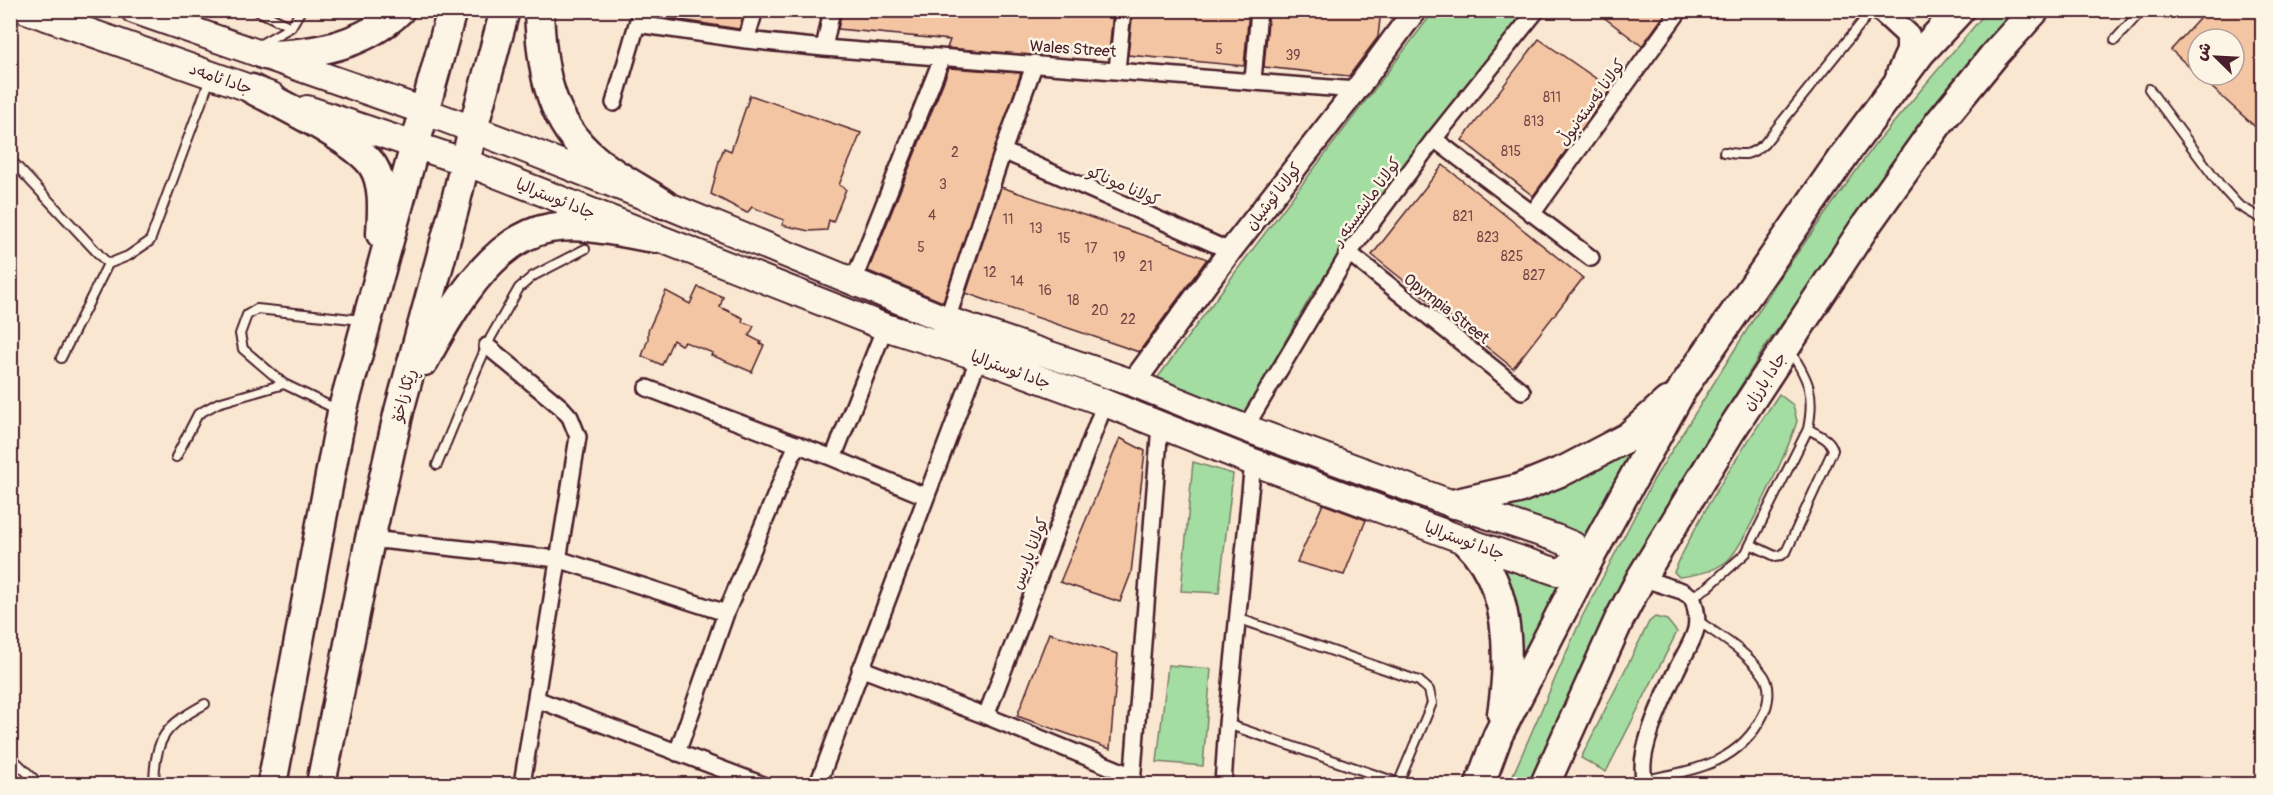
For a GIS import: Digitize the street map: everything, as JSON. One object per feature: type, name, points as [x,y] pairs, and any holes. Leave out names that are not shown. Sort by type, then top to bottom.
[{"type":"highway","points":[[257,53],[312,52],[342,45],[387,24],[400,10]]},
{"type":"highway","points":[[272,784],[342,412],[452,10]]},
{"type":"highway","name":"ڕێکا زاخۆ","points":[[321,784],[370,539],[399,411],[505,10]]},
{"type":"highway","points":[[540,10],[542,61],[547,84],[555,108],[571,134],[587,152],[664,204]]},
{"type":"highway","name":"جادا بارزان","points":[[1545,784],[1641,578],[1730,432],[1864,228],[1938,124],[1995,54],[2035,10]]},
{"type":"highway","points":[[1480,784],[1498,735],[1590,557],[1684,386],[1861,132],[1921,52],[1960,11]]},
{"type":"highway","points":[[252,89],[341,139],[373,165],[380,183],[382,211],[375,291]]},
{"type":"highway","points":[[399,411],[440,331],[461,299],[483,270],[507,247],[527,234],[550,228],[590,228],[655,238]]},
{"type":"highway","points":[[1453,504],[1518,489],[1567,469],[1628,437],[1684,386]]},
{"type":"highway","points":[[1466,541],[1477,552],[1494,585],[1506,628],[1506,678],[1498,735]]},
{"type":"main road","name":"جادا ئامەد","points":[[26,10],[465,162]]},
{"type":"main road","points":[[134,10],[424,111]]},
{"type":"main road","name":"جادا ئوسترالیا","points":[[424,111],[664,204],[947,320],[1133,383],[1245,428],[1453,504],[1556,538],[1573,545],[1575,556],[1572,564],[1557,572],[1466,541],[1253,462],[1105,403],[978,357],[885,327],[465,162]]},
{"type":"street","points":[[746,40],[755,10]]},
{"type":"street","points":[[824,48],[832,10]]},
{"type":"street","points":[[1117,70],[1123,10]]},
{"type":"street","points":[[1253,81],[1259,10]]},
{"type":"street","points":[[1396,34],[1398,10]]},
{"type":"street","name":"كولانا ئوشيان","points":[[1133,383],[1230,251],[1356,90],[1415,10]]},
{"type":"street","name":"كولانا مانشسته ر","points":[[1245,428],[1349,253],[1434,139],[1537,10]]},
{"type":"street","name":"كولانا ئەستەنبوڵ","points":[[1532,214],[1680,10]]},
{"type":"street","points":[[1861,132],[1866,118],[1903,65],[1908,51],[1908,35],[1881,10]]},
{"type":"street","points":[[1908,35],[1930,29],[1960,11]]},
{"type":"street","points":[[614,103],[639,17]]},
{"type":"street","name":"Wales Street","points":[[639,17],[746,40],[824,48],[1356,90]]},
{"type":"street","points":[[853,282],[942,58]]},
{"type":"street","points":[[947,320],[1035,63]]},
{"type":"street","points":[[1434,139],[1591,258]]},
{"type":"street","name":"كولانا موناكو","points":[[1003,151],[1230,251]]},
{"type":"street","name":"Opympia Street","points":[[1349,253],[1522,391]]},
{"type":"street","points":[[833,458],[885,327]]},
{"type":"street","points":[[487,346],[561,407],[570,417],[578,437],[522,784]]},
{"type":"street","points":[[818,784],[978,357]]},
{"type":"street","points":[[648,388],[925,495]]},
{"type":"street","name":"كولانا پاریس","points":[[986,716],[1105,403]]},
{"type":"street","points":[[861,668],[986,716],[1132,780],[1160,424]]},
{"type":"street","points":[[677,753],[726,613],[797,444]]},
{"type":"street","points":[[1223,784],[1253,462]]},
{"type":"street","points":[[370,539],[558,559],[726,613]]},
{"type":"street","points":[[1641,578],[1682,591],[1692,597],[1696,620],[1694,634],[1663,697],[1649,738],[1643,762],[1646,782]]},
{"type":"street","points":[[536,699],[761,784]]},
{"type":"lane","points":[[256,10],[291,27]]},
{"type":"lane","points":[[257,53],[291,27],[301,10]]},
{"type":"lane","points":[[1724,152],[1752,154],[1764,144],[1872,10]]},
{"type":"lane","points":[[2115,40],[2142,10]]},
{"type":"lane","points":[[61,358],[108,264],[128,256],[150,241],[212,75]]},
{"type":"lane","points":[[2149,89],[2220,185],[2238,205],[2262,219]]},
{"type":"lane","points":[[10,159],[108,264]]},
{"type":"lane","points":[[437,465],[487,346],[519,288],[533,276],[585,249]]},
{"type":"lane","points":[[342,412],[284,384],[243,349],[240,334],[247,315],[257,309],[367,320]]},
{"type":"lane","points":[[1692,597],[1734,566],[1752,545],[1808,429],[1812,410],[1810,387],[1805,374],[1787,346]]},
{"type":"lane","points":[[176,457],[198,414],[218,403],[284,384]]},
{"type":"lane","points":[[1752,545],[1775,556],[1782,555],[1787,550],[1833,450],[1830,442],[1808,429]]},
{"type":"lane","points":[[1227,724],[1399,784],[1432,703],[1429,690],[1419,681],[1238,618]]},
{"type":"lane","points":[[1646,782],[1690,771],[1730,755],[1755,732],[1766,711],[1769,696],[1765,678],[1751,661],[1696,620]]},
{"type":"lane","points":[[154,784],[154,760],[167,729],[183,716],[205,704]]},
{"type":"lane","points":[[10,756],[39,784]]},
{"type":"green space","points":[[1434,11],[1525,11],[1353,236],[1311,296],[1244,414],[1156,380],[1240,266]]},
{"type":"green space","points":[[1987,11],[2020,11],[1948,92],[1767,344],[1673,494],[1609,615],[1532,784],[1509,784],[1582,617],[1654,479],[1778,280],[1874,146]]},
{"type":"green space","points":[[1779,394],[1793,405],[1797,421],[1755,517],[1735,552],[1722,565],[1704,572],[1679,577],[1674,572],[1697,525]]},
{"type":"green space","points":[[1648,424],[1586,540],[1479,503]]},
{"type":"green space","points":[[1193,462],[1233,474],[1219,593],[1181,591]]},
{"type":"green space","points":[[1485,557],[1560,587],[1510,684]]},
{"type":"green space","points":[[1655,617],[1667,620],[1677,632],[1606,772],[1581,758],[1649,622]]},
{"type":"green space","points":[[1168,665],[1211,669],[1203,766],[1157,762]]},
{"type":"building","points":[[663,10],[745,10],[739,29],[662,17]]},
{"type":"building","points":[[842,10],[1113,10],[1109,56],[1036,48],[1035,53],[1031,55],[947,48],[950,40],[838,29]]},
{"type":"building","points":[[1133,10],[1249,10],[1244,66],[1128,55]]},
{"type":"building","points":[[1269,10],[1381,10],[1378,37],[1349,76],[1264,67]]},
{"type":"building","points":[[1594,10],[1668,10],[1642,46]]},
{"type":"building","points":[[2207,10],[2262,10],[2262,133],[2211,87],[2246,87],[2246,27],[2192,27]]},
{"type":"building","points":[[2186,33],[2186,64],[2171,50]]},
{"type":"building","points":[[1539,39],[1611,89],[1533,196],[1462,140]]},
{"type":"building","points":[[949,68],[1021,73],[943,302],[868,271]]},
{"type":"building","points":[[750,95],[861,133],[839,185],[846,189],[833,222],[829,220],[827,230],[809,231],[782,225],[784,220],[752,207],[747,213],[711,194],[724,148],[731,151]]},
{"type":"building","points":[[1443,165],[1583,278],[1513,368],[1372,255]]},
{"type":"building","points":[[1001,187],[1207,259],[1139,352],[994,303],[966,293]]},
{"type":"building","points":[[698,287],[723,297],[720,307],[743,318],[742,322],[754,326],[749,336],[764,345],[752,372],[711,355],[713,353],[685,342],[681,345],[673,340],[662,365],[642,356],[648,339],[648,331],[666,291],[690,304]]},
{"type":"building","points":[[1120,438],[1145,451],[1131,573],[1120,602],[1060,582]]},
{"type":"building","points":[[1323,504],[1366,520],[1344,575],[1297,562]]},
{"type":"building","points":[[1049,633],[1118,654],[1110,749],[1017,716]]}]
